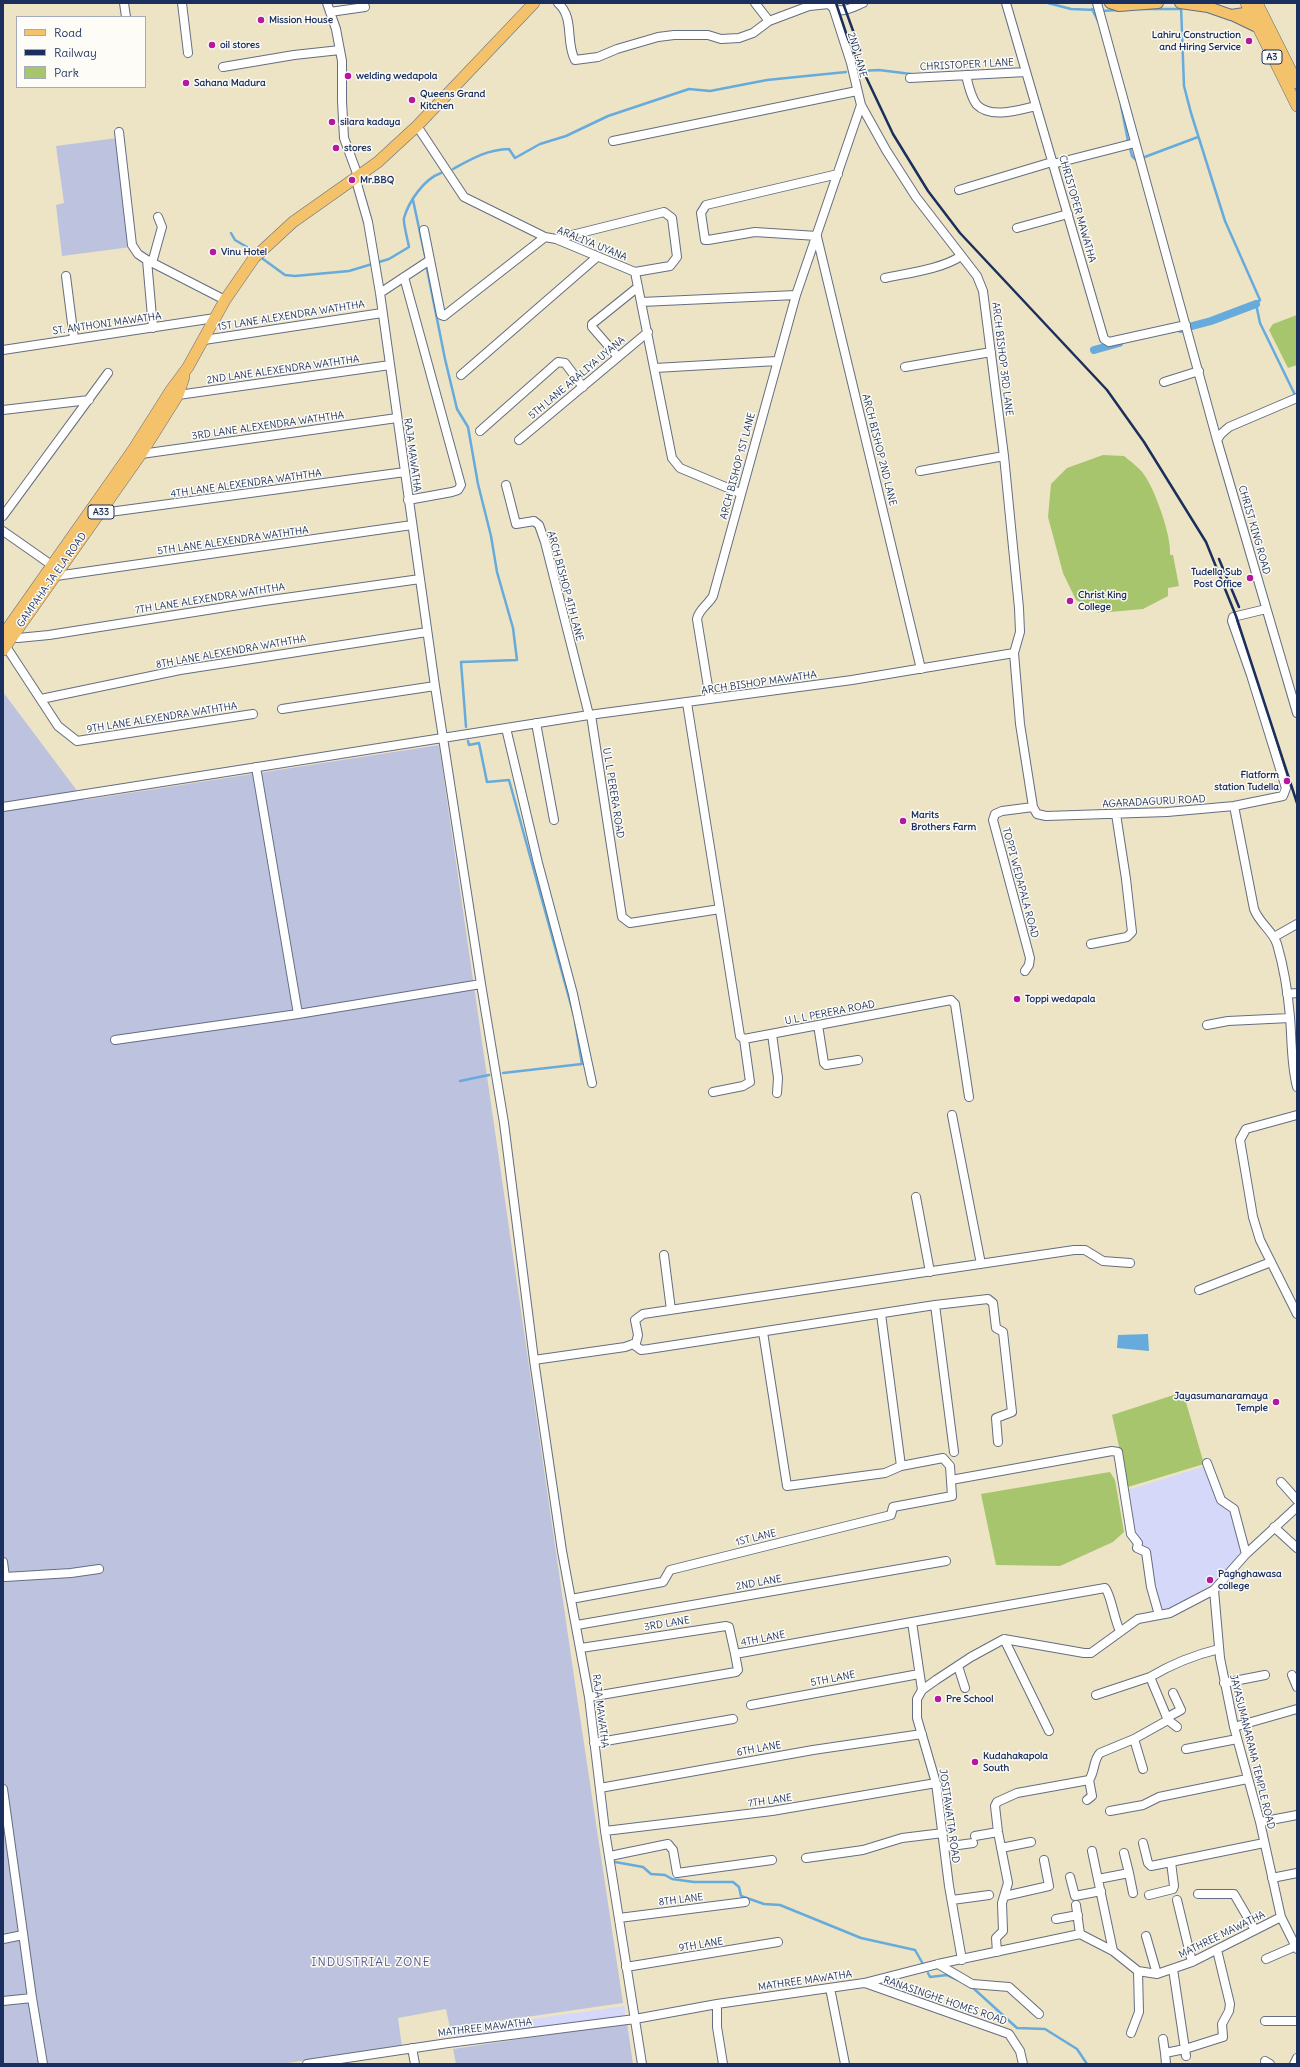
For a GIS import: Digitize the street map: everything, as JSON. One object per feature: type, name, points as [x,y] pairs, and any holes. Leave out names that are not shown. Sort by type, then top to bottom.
[{"type":"highway","name":"GAMPAHA-JA ELA ROAD","points":[[95,513],[171,390],[188,368],[215,318],[254,258],[277,235],[307,211],[378,162],[417,126],[534,3]]},
{"type":"highway","name":"A3","points":[[1253,7],[1257,27],[1297,106]]},
{"type":"highway","name":"A3","points":[[1253,7],[1297,83]]},
{"type":"highway","name":"GAMPAHA-JA ELA ROAD","points":[[5,641],[95,513],[141,454],[178,395],[188,368]]},
{"type":"main road","points":[[1110,3],[1119,6],[1158,3]]},
{"type":"main road","points":[[1180,3],[1226,9],[1253,7]]},
{"type":"main road","points":[[1226,9],[1257,27]]},
{"type":"street","points":[[124,3],[126,16]]},
{"type":"street","points":[[182,3],[188,53]]},
{"type":"street","name":"RAJA MAWATHA","points":[[327,3],[342,61],[344,138],[368,222],[380,293],[435,686],[480,984],[504,1122],[534,1360],[571,1599],[589,1697],[605,1831],[642,2064]]},
{"type":"street","points":[[558,3],[564,8],[568,17],[570,51],[575,60],[580,61],[598,57],[658,37],[674,35],[708,35],[721,39],[739,38],[753,33],[769,21],[809,6],[829,4],[838,12],[863,3]]},
{"type":"street","points":[[755,3],[769,21]]},
{"type":"street","name":"CHRISTOPER MAWATHA","points":[[1006,3],[1104,339],[1109,342],[1186,325]]},
{"type":"street","name":"CHRIST KING ROAD","points":[[1097,3],[1217,440],[1297,713]]},
{"type":"street","points":[[330,12],[366,7]]},
{"type":"street","name":"2ND LANE","points":[[834,10],[851,63],[861,105]]},
{"type":"street","points":[[223,67],[294,55],[340,50]]},
{"type":"street","name":"CHRISTOPER 1 LANE","points":[[910,78],[1026,72]]},
{"type":"street","points":[[966,76],[977,105],[988,112],[1009,112],[1036,106]]},
{"type":"street","points":[[613,141],[857,91]]},
{"type":"street","name":"ARCH BISHOP 1ST LANE","points":[[710,699],[697,619],[699,612],[709,604],[713,596],[796,295],[861,105]]},
{"type":"street","name":"ARCH BISHOP 3RD LANE","points":[[861,105],[886,150],[916,197],[981,283],[1004,456],[1019,608],[1020,632],[1014,652]]},
{"type":"street","name":"ARALIYA UYANA","points":[[417,126],[464,197],[545,237],[556,239],[635,272],[672,458],[675,464],[680,468],[740,494]]},
{"type":"street","points":[[119,132],[132,245],[138,254],[226,300]]},
{"type":"street","points":[[958,190],[1053,163],[1135,143]]},
{"type":"street","points":[[817,236],[755,232],[705,240],[701,213],[706,205],[838,174]]},
{"type":"street","points":[[556,239],[664,212],[672,218],[677,257],[670,266],[635,272]]},
{"type":"street","points":[[1017,228],[1068,214]]},
{"type":"street","points":[[153,328],[150,261],[162,227],[158,217]]},
{"type":"street","points":[[424,230],[441,315],[444,316],[545,237]]},
{"type":"street","name":"ARCH BISHOP 2ND LANE","points":[[817,236],[921,669]]},
{"type":"street","points":[[885,278],[939,265],[955,260],[961,256]]},
{"type":"street","points":[[461,375],[597,257]]},
{"type":"street","points":[[380,293],[430,260]]},
{"type":"street","points":[[66,276],[74,339]]},
{"type":"street","points":[[404,277],[461,485],[458,490],[452,492],[408,500]]},
{"type":"street","points":[[618,357],[592,327],[592,324],[638,287]]},
{"type":"street","points":[[641,302],[796,295]]},
{"type":"street","name":"1ST LANE ALEXENDRA WATHTHA","points":[[204,340],[382,313]]},
{"type":"street","name":"ST. ANTHONI MAWATHA","points":[[3,350],[215,318]]},
{"type":"street","name":"5TH LANE ARALIYA UYANA","points":[[519,440],[648,332]]},
{"type":"street","points":[[905,367],[991,352]]},
{"type":"street","points":[[655,368],[777,361]]},
{"type":"street","points":[[480,431],[558,362],[565,363],[583,387]]},
{"type":"street","name":"2ND LANE ALEXENDRA WATHTHA","points":[[178,395],[390,365]]},
{"type":"street","points":[[1164,382],[1199,371]]},
{"type":"street","points":[[3,516],[108,373]]},
{"type":"street","points":[[1217,440],[1229,427],[1297,398]]},
{"type":"street","points":[[3,410],[89,400]]},
{"type":"street","name":"3RD LANE ALEXENDRA WATHTHA","points":[[141,454],[398,418]]},
{"type":"street","points":[[920,471],[1004,456]]},
{"type":"street","name":"4TH LANE ALEXENDRA WATHTHA","points":[[95,513],[405,472]]},
{"type":"street","name":"ARCH BISHOP 4TH LANE","points":[[506,485],[516,524],[534,521],[539,525],[545,542],[590,715]]},
{"type":"street","name":"5TH LANE ALEXENDRA WATHTHA","points":[[54,571],[412,525]]},
{"type":"street","points":[[3,531],[54,571]]},
{"type":"street","name":"7TH LANE ALEXENDRA WATHTHA","points":[[5,641],[264,600],[420,579]]},
{"type":"street","name":"AGARADAGURU ROAD","points":[[1033,806],[1037,814],[1046,816],[1167,812],[1234,806],[1283,796],[1286,788],[1251,675],[1232,622],[1233,617],[1266,609]]},
{"type":"street","name":"8TH LANE ALEXENDRA WATHTHA","points":[[41,699],[180,670],[427,632]]},
{"type":"street","name":"9TH LANE ALEXENDRA WATHTHA","points":[[5,641],[58,726],[77,741],[253,714]]},
{"type":"street","points":[[1014,652],[1020,724],[1033,806]]},
{"type":"street","name":"ARCH BISHOP MAWATHA","points":[[506,728],[921,669],[1014,652]]},
{"type":"street","points":[[282,709],[435,686]]},
{"type":"street","points":[[687,703],[740,1036],[744,1039],[750,1082],[743,1086],[713,1092]]},
{"type":"street","name":"U L L PERERA ROAD","points":[[590,715],[622,917],[630,923],[720,909]]},
{"type":"street","points":[[536,723],[554,820]]},
{"type":"street","points":[[3,807],[506,728],[538,863],[573,994],[592,1083]]},
{"type":"street","points":[[256,767],[298,1014]]},
{"type":"street","name":"TOPPI WEDAPALA ROAD","points":[[1025,971],[1029,965],[1030,958],[993,820],[995,814],[1002,811],[1033,806]]},
{"type":"street","points":[[1234,806],[1254,909],[1274,937],[1284,973],[1290,1018],[1291,1062],[1297,1087]]},
{"type":"street","points":[[1091,944],[1127,937],[1132,932],[1116,814]]},
{"type":"street","points":[[1274,937],[1297,924]]},
{"type":"street","points":[[115,1040],[298,1014],[480,984]]},
{"type":"street","points":[[1287,994],[1297,993]]},
{"type":"street","name":"U L L PERERA ROAD","points":[[744,1039],[951,1000],[955,1004],[969,1098]]},
{"type":"street","points":[[1207,1025],[1228,1021],[1290,1018]]},
{"type":"street","points":[[818,1025],[824,1063],[826,1065],[858,1060]]},
{"type":"street","points":[[772,1034],[778,1078],[777,1092]]},
{"type":"street","points":[[952,1115],[981,1264]]},
{"type":"street","points":[[1297,1115],[1246,1129],[1240,1140],[1248,1195],[1260,1240],[1297,1314]]},
{"type":"street","points":[[916,1197],[930,1272]]},
{"type":"street","points":[[534,1360],[625,1347],[633,1344],[636,1342],[638,1335],[635,1320],[643,1314],[1080,1250],[1085,1250],[1103,1261],[1130,1262]]},
{"type":"street","points":[[664,1255],[671,1310]]},
{"type":"street","points":[[1199,1290],[1271,1262]]},
{"type":"street","points":[[633,1344],[641,1350],[935,1305],[988,1299],[993,1302],[996,1328],[1003,1332],[1012,1412],[996,1418],[998,1442]]},
{"type":"street","points":[[935,1305],[954,1452]]},
{"type":"street","points":[[881,1314],[901,1466]]},
{"type":"street","points":[[763,1332],[787,1486],[885,1473],[901,1466],[943,1458],[950,1466],[951,1480],[1112,1450],[1118,1452],[1131,1534],[1138,1543],[1137,1548],[1146,1552],[1151,1586],[1159,1615]]},
{"type":"street","points":[[1207,1462],[1221,1500],[1234,1510],[1246,1554]]},
{"type":"street","name":"1ST LANE","points":[[571,1599],[663,1582],[670,1570],[891,1515],[893,1507],[946,1498],[952,1496],[951,1480]]},
{"type":"street","points":[[1281,1482],[1297,1500]]},
{"type":"street","points":[[912,1622],[922,1690],[958,1666],[1004,1639],[1091,1653],[1138,1619],[1170,1613],[1214,1590],[1246,1554],[1297,1507]]},
{"type":"street","points":[[1274,1527],[1297,1548]]},
{"type":"street","name":"2ND LANE","points":[[576,1625],[946,1561]]},
{"type":"street","points":[[3,1562],[5,1577],[71,1573],[99,1569]]},
{"type":"street","name":"4TH LANE","points":[[589,1697],[736,1672],[738,1670],[735,1654],[1105,1588],[1108,1592],[1114,1617],[1120,1631]]},
{"type":"street","name":"JAYASUMANARAMA TEMPLE ROAD","points":[[1214,1590],[1219,1650],[1224,1683],[1234,1727],[1247,1780],[1260,1822],[1281,1917],[1297,1948]]},
{"type":"street","name":"3RD LANE","points":[[581,1648],[726,1626],[730,1627],[735,1654]]},
{"type":"street","points":[[1004,1639],[1049,1731]]},
{"type":"street","points":[[1096,1695],[1150,1677],[1168,1666],[1200,1654],[1219,1650]]},
{"type":"street","points":[[958,1666],[965,1688]]},
{"type":"street","name":"5TH LANE","points":[[751,1705],[919,1674]]},
{"type":"street","points":[[1224,1683],[1265,1674]]},
{"type":"street","points":[[1292,1675],[1297,1686]]},
{"type":"street","points":[[1150,1677],[1168,1719],[1178,1727]]},
{"type":"street","name":"JOSITAWATTA ROAD","points":[[922,1690],[917,1699],[917,1718],[936,1783],[942,1834],[962,1960]]},
{"type":"street","points":[[997,1952],[996,1938],[1003,1931],[1002,1903],[1008,1883],[998,1832],[995,1806],[997,1802],[1017,1793],[1089,1780],[1093,1775],[1097,1756],[1100,1753],[1134,1739],[1181,1710],[1173,1693]]},
{"type":"street","points":[[1234,1727],[1297,1709]]},
{"type":"street","points":[[594,1743],[733,1720]]},
{"type":"street","name":"6TH LANE","points":[[600,1788],[813,1750],[922,1734]]},
{"type":"street","points":[[1134,1739],[1143,1769]]},
{"type":"street","points":[[1186,1749],[1237,1739]]},
{"type":"street","points":[[1088,1800],[1092,1796],[1089,1780]]},
{"type":"street","points":[[1110,1811],[1143,1805],[1159,1797],[1247,1780]]},
{"type":"street","name":"7TH LANE","points":[[605,1831],[772,1811],[936,1783]]},
{"type":"street","points":[[3,1789],[32,1998],[43,2064]]},
{"type":"street","points":[[1260,1822],[1297,1816]]},
{"type":"street","points":[[944,1847],[974,1840],[998,1832]]},
{"type":"street","points":[[806,1858],[863,1850],[902,1838],[942,1834]]},
{"type":"street","points":[[1001,1848],[1031,1842]]},
{"type":"street","points":[[1143,1843],[1148,1863],[1151,1866],[1264,1843]]},
{"type":"street","points":[[610,1856],[668,1844],[673,1850],[676,1873],[772,1860]]},
{"type":"street","points":[[1092,1851],[1113,1951]]},
{"type":"street","points":[[1124,1853],[1133,1893]]},
{"type":"street","points":[[1005,1896],[1049,1886],[1044,1860]]},
{"type":"street","points":[[1149,1895],[1173,1889],[1174,1886],[1171,1862]]},
{"type":"street","points":[[1098,1878],[1129,1873]]},
{"type":"street","points":[[1272,1878],[1297,1873]]},
{"type":"street","points":[[1070,1876],[1075,1896],[1101,1891]]},
{"type":"street","points":[[952,1900],[989,1894]]},
{"type":"street","points":[[1198,1894],[1234,1894],[1255,1930]]},
{"type":"street","points":[[1177,1900],[1192,1962]]},
{"type":"street","name":"8TH LANE","points":[[619,1918],[745,1902]]},
{"type":"street","points":[[1076,1905],[1080,1934]]},
{"type":"street","points":[[1056,1919],[1078,1915]]},
{"type":"street","name":"MATHREE MAWATHA","points":[[307,2064],[412,2048],[635,2019],[717,2004],[864,1983],[938,1964],[1080,1934],[1113,1951],[1138,1971],[1157,1974],[1192,1962],[1281,1917]]},
{"type":"street","points":[[3,1938],[23,1935]]},
{"type":"street","points":[[1146,1936],[1157,1974]]},
{"type":"street","name":"9TH LANE","points":[[626,1967],[778,1942]]},
{"type":"street","points":[[1266,1959],[1297,1948]]},
{"type":"street","points":[[1165,2053],[1185,2052],[1223,2037],[1222,2024],[1230,2011],[1230,2004],[1217,1950]]},
{"type":"street","points":[[938,1964],[972,1984],[1009,1987],[1039,2014]]},
{"type":"street","points":[[1173,1969],[1185,2052]]},
{"type":"street","points":[[1131,2033],[1139,2012],[1138,1971]]},
{"type":"street","name":"RANASINGHE HOMES ROAD","points":[[864,1983],[1009,2034],[1018,2046],[1023,2064]]},
{"type":"street","points":[[830,1988],[845,2064]]},
{"type":"street","points":[[3,2001],[32,1998]]},
{"type":"street","points":[[717,2004],[717,2027],[723,2064]]},
{"type":"street","points":[[1264,2021],[1297,2021]]},
{"type":"street","points":[[1163,2039],[1166,2064]]},
{"type":"street","points":[[412,2048],[415,2064]]},
{"type":"street","points":[[361,2055],[362,2064]]},
{"type":"street","points":[[1294,2064],[1297,2058]]},
{"type":"shaded area","points":[[117,138],[131,247],[62,256],[56,205],[64,203],[56,146]]},
{"type":"shaded area","points":[[3,692],[84,800],[439,745],[577,1697],[623,2003],[450,2028],[446,2009],[398,2018],[402,2047],[280,2064],[3,2064]]},
{"type":"shaded area","points":[[1205,1466],[1231,1510],[1243,1553],[1211,1585],[1169,1609],[1161,1611],[1149,1551],[1141,1545],[1134,1530],[1128,1490]]},
{"type":"shaded area","points":[[625,2006],[625,2016],[456,2038],[453,2030]]},
{"type":"shaded area","points":[[627,2023],[633,2064],[456,2064],[453,2049]]},
{"type":"green space","points":[[1297,315],[1297,365],[1288,368],[1269,330],[1273,324]]},
{"type":"green space","points":[[1103,455],[1124,456],[1141,470],[1149,483],[1166,526],[1170,555],[1173,555],[1179,586],[1168,588],[1168,596],[1143,609],[1099,613],[1076,600],[1063,573],[1048,517],[1051,484],[1067,468]]},
{"type":"green space","points":[[1183,1392],[1204,1464],[1128,1487],[1112,1415]]},
{"type":"green space","points":[[1110,1472],[1115,1480],[1124,1532],[1113,1542],[1060,1566],[996,1565],[981,1494]]},
{"type":"water","points":[[1148,1334],[1149,1351],[1117,1348],[1118,1335]]},
{"type":"waterway","points":[[1048,3],[1071,9],[1096,10]]},
{"type":"waterway","points":[[1181,6],[1184,86],[1191,113],[1225,221],[1260,300],[1256,304],[1260,323],[1296,397]]},
{"type":"waterway","points":[[1092,9],[1099,23]]},
{"type":"waterway","points":[[1138,9],[1181,9]]},
{"type":"waterway","points":[[1101,11],[1119,10]]},
{"type":"waterway","points":[[860,71],[879,70],[911,74]]},
{"type":"waterway","points":[[453,169],[473,158],[493,151],[509,149],[515,158],[540,144],[566,136],[608,116],[689,89],[710,91],[767,80],[846,72]]},
{"type":"waterway","points":[[1121,105],[1128,141]]},
{"type":"waterway","points":[[1142,158],[1198,137]]},
{"type":"waterway","points":[[1130,148],[1132,156],[1136,160]]},
{"type":"waterway","points":[[263,259],[285,275],[295,276],[349,271],[389,259],[409,247],[404,218],[413,198],[423,185],[441,173]]},
{"type":"waterway","points":[[413,200],[425,256]]},
{"type":"waterway","points":[[231,233],[235,240],[252,250]]},
{"type":"waterway","points":[[427,269],[445,359],[457,409],[468,427],[478,484],[491,536],[497,572],[513,628],[517,660],[461,662],[466,727]]},
{"type":"waterway","points":[[1181,329],[1211,321],[1256,304]]},
{"type":"waterway","points":[[1094,350],[1119,343]]},
{"type":"waterway","points":[[468,741],[469,745],[479,743],[487,782],[509,780],[574,1016]]},
{"type":"waterway","points":[[503,1073],[582,1064],[575,1021]]},
{"type":"waterway","points":[[460,1081],[489,1075]]},
{"type":"waterway","points":[[615,1862],[643,1867],[651,1874],[665,1875],[672,1879],[694,1882],[733,1882],[739,1887],[741,1896],[764,1904],[780,1905],[861,1938],[915,1950],[923,1964]]},
{"type":"waterway","points":[[928,1973],[930,1977],[947,1975],[958,1980]]},
{"type":"waterway","points":[[972,1987],[1017,2028],[1045,2029],[1077,2049],[1087,2064]]},
{"type":"railway","points":[[836,3],[848,39],[893,134],[928,191],[960,233],[1107,390],[1144,442],[1206,542],[1236,616],[1297,803]]},
{"type":"railway","points":[[843,3],[860,50]]},
{"type":"railway","points":[[1219,559],[1239,607]]},
{"type":"place","name":"Mission House","points":[[261,20]]},
{"type":"place","name":"Lahiru Construction and Hiring Service","points":[[1249,41]]},
{"type":"place","name":"oil stores","points":[[212,45]]},
{"type":"place","name":"welding wedapola","points":[[348,76]]},
{"type":"place","name":"Sahana Madura","points":[[186,83]]},
{"type":"place","name":"Queens Grand Kitchen","points":[[412,100]]},
{"type":"place","name":"silara kadaya","points":[[332,122]]},
{"type":"place","name":"stores","points":[[336,148]]},
{"type":"place","name":"Mr.BBQ","points":[[352,180]]},
{"type":"place","name":"Vinu Hotel","points":[[213,252]]},
{"type":"place","name":"Tudella Sub Post Office","points":[[1250,578]]},
{"type":"place","name":"Christ King College","points":[[1070,601]]},
{"type":"place","name":"Flatform station Tudella","points":[[1287,781]]},
{"type":"place","name":"Marits Brothers Farm","points":[[903,821]]},
{"type":"place","name":"Toppi wedapala","points":[[1017,999]]},
{"type":"place","name":"Jayasumanaramaya Temple","points":[[1276,1402]]},
{"type":"place","name":"Paghghawasa college","points":[[1210,1580]]},
{"type":"place","name":"Pre School","points":[[938,1699]]},
{"type":"place","name":"Kudahakapola South","points":[[975,1762]]},
{"type":"district","name":"INDUSTRIAL ZONE","points":[[371,1963]]}]
